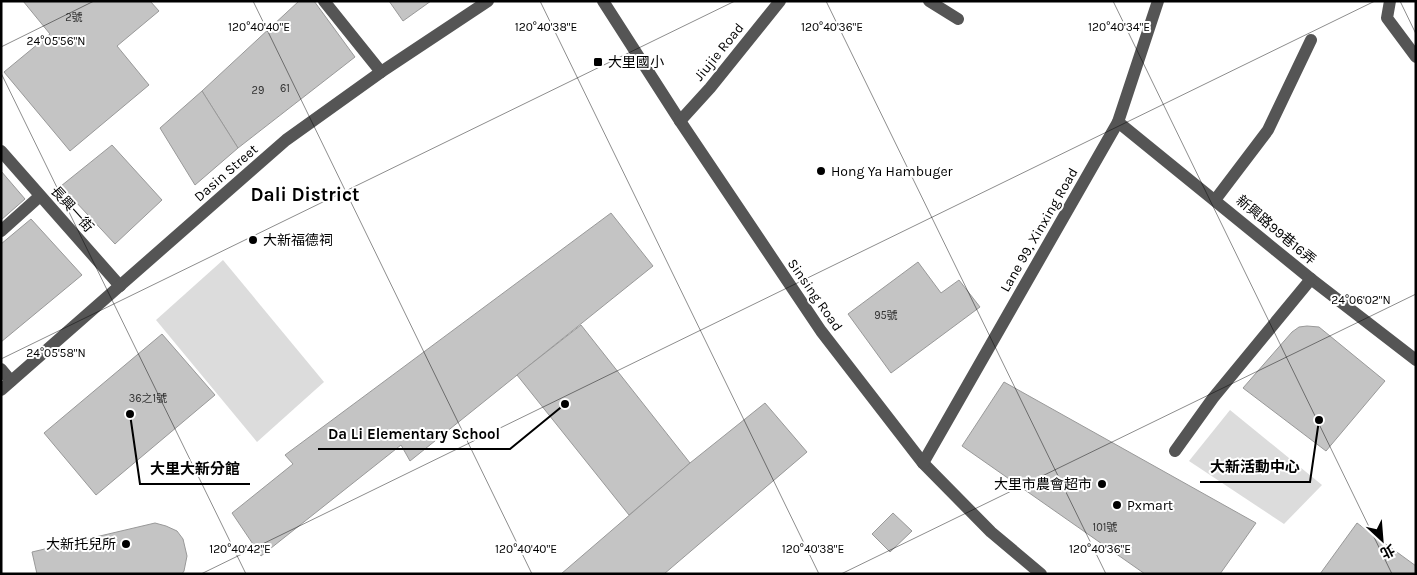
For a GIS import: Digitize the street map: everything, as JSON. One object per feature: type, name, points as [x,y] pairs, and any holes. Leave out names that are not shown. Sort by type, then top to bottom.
[{"type":"street","points":[[324,1],[381,72]]},
{"type":"street","name":"Dasin Street","points":[[6,386],[286,140],[381,72],[488,1]]},
{"type":"street","name":"Sinsing Road","points":[[604,1],[680,121],[821,330],[923,463],[991,532],[1042,574]]},
{"type":"street","name":"Jiujie Road","points":[[680,121],[710,88],[780,1]]},
{"type":"street","points":[[929,1],[958,19]]},
{"type":"street","name":"Lane 99, Xinxing Road","points":[[923,463],[1118,122],[1158,1]]},
{"type":"street","points":[[1390,1],[1387,18],[1416,58]]},
{"type":"street","points":[[1215,200],[1268,130],[1311,40]]},
{"type":"street","name":"新興路99巷16弄","points":[[1118,122],[1311,279],[1416,360]]},
{"type":"street","name":"長興一街","points":[[1,152],[120,286]]},
{"type":"street","points":[[1,232],[40,196]]},
{"type":"street","points":[[1175,451],[1213,398],[1311,279]]},
{"type":"street","points":[[1,370],[6,386]]},
{"type":"shaded area","points":[[223,260],[324,382],[257,442],[156,320]]},
{"type":"shaded area","points":[[1230,410],[1322,485],[1284,524],[1189,461]]},
{"type":"building","points":[[23,1],[150,1],[159,11],[117,46],[149,85],[70,151],[4,72],[50,34]]},
{"type":"building","points":[[299,1],[314,1],[355,57],[238,148],[202,91]]},
{"type":"building","points":[[389,1],[431,1],[403,21]]},
{"type":"building","points":[[202,91],[238,148],[195,185],[160,128]]},
{"type":"building","points":[[112,145],[162,200],[115,244],[61,186]]},
{"type":"building","points":[[1,171],[25,199],[1,220]]},
{"type":"building","points":[[611,213],[653,266],[410,461],[401,445],[261,556],[232,513],[293,464],[285,455]]},
{"type":"building","points":[[31,219],[82,275],[1,342],[1,244]]},
{"type":"building","points":[[918,262],[941,293],[959,280],[980,307],[891,373],[848,314]]},
{"type":"building","points":[[581,325],[690,463],[629,515],[517,375]]},
{"type":"building","points":[[1299,327],[1319,327],[1385,381],[1326,451],[1243,388],[1292,332]]},
{"type":"building","points":[[162,334],[215,395],[96,495],[44,433]]},
{"type":"building","name":"大里市農會超市","points":[[1004,382],[1256,523],[1220,574],[1145,574],[962,446]]},
{"type":"building","points":[[765,403],[807,452],[664,574],[561,574],[690,463]]},
{"type":"building","points":[[893,513],[912,531],[890,552],[872,534]]},
{"type":"building","name":"大新托兒所","points":[[155,523],[177,531],[183,539],[187,556],[182,574],[37,574],[32,552]]},
{"type":"building","points":[[1357,523],[1416,566],[1416,574],[1320,574]]},
{"type":"place","name":"大里國小","points":[[598,62]]},
{"type":"place","name":"Hong Ya Hambuger","points":[[821,171]]},
{"type":"place","name":"大新福德祠","points":[[253,240]]},
{"type":"place","name":"Da Li Elementary School","points":[[565,404]]},
{"type":"place","name":"大里大新分館","points":[[130,414]]},
{"type":"place","name":"大新活動中心","points":[[1319,420]]},
{"type":"place","name":"大里市農會超市","points":[[1102,484]]},
{"type":"place","name":"Pxmart","points":[[1117,505]]},
{"type":"place","name":"大新托兒所","points":[[126,544]]},
{"type":"district","name":"Dali District","points":[[305,195]]}]
